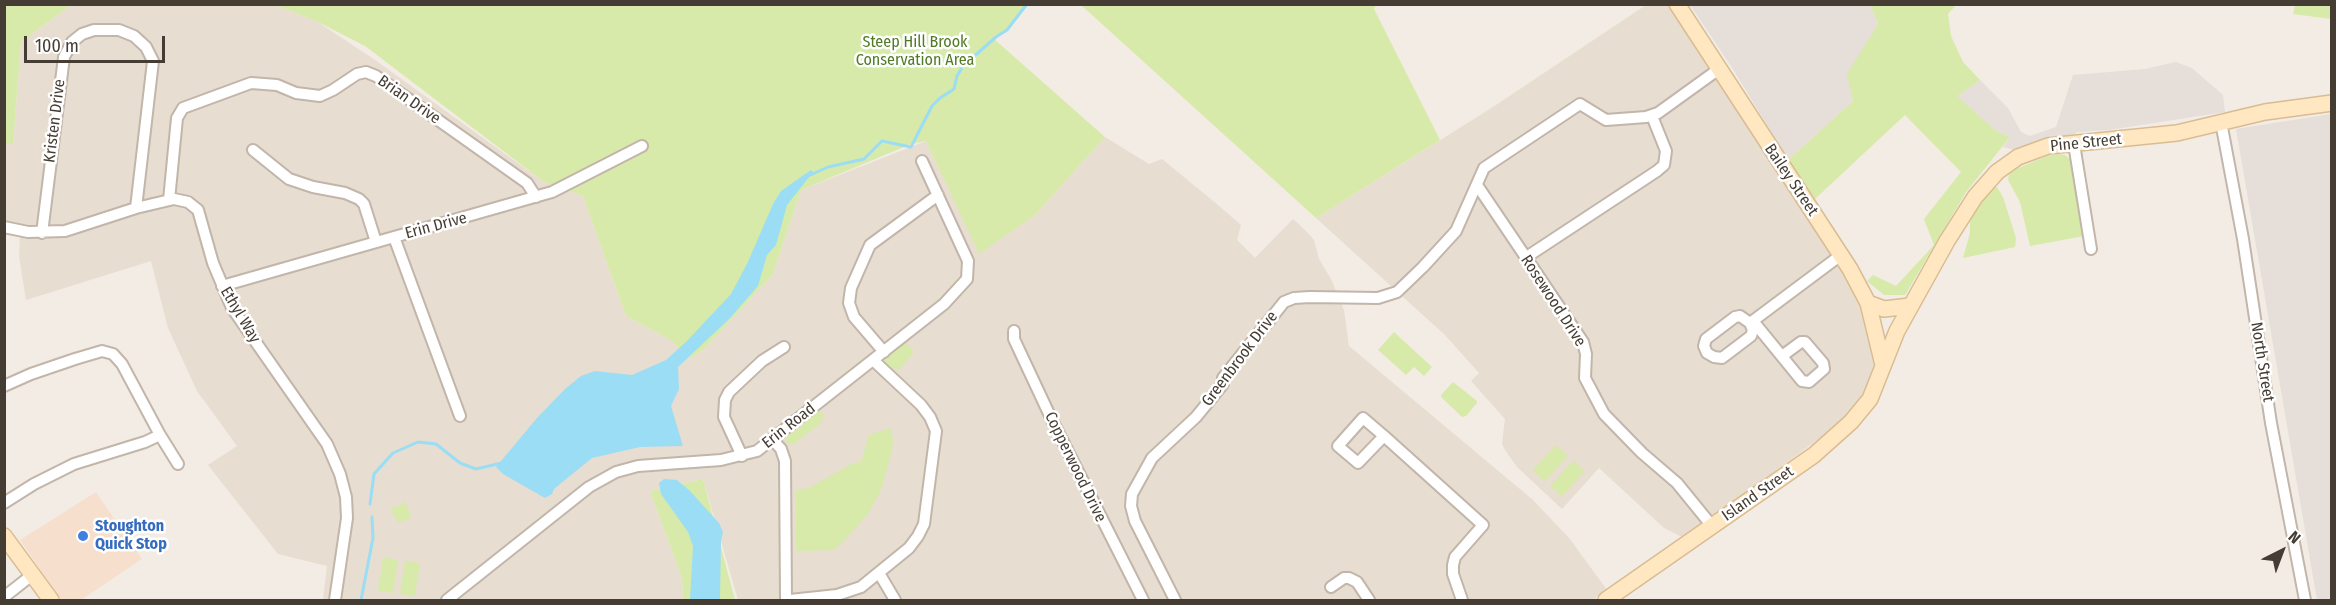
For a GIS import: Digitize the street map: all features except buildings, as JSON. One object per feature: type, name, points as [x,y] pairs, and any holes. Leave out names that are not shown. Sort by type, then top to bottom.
[{"type":"street","name":"Bailey Street","points":[[1677,4],[1841,255],[1868,303],[1883,365]]},
{"type":"street","name":"Kristen Drive","points":[[42,233],[64,57],[72,42],[82,34],[94,30],[119,30],[134,36],[147,47],[153,61],[136,208]]},
{"type":"street","points":[[1525,258],[1661,168],[1666,161],[1666,151],[1652,116],[1719,69]]},
{"type":"street","name":"Brian Drive","points":[[169,200],[177,118],[183,108],[251,83],[277,85],[304,95],[320,96],[357,74],[366,72],[375,76],[527,183],[536,196]]},
{"type":"street","name":"Pine Street","points":[[1883,365],[1897,331],[1952,232],[1975,197],[1997,172],[2018,157],[2048,146],[2177,133],[2265,112],[2331,103]]},
{"type":"street","name":"Greenbrook Drive","points":[[1175,600],[1132,514],[1132,494],[1152,458],[1196,417],[1222,384],[1223,378],[1284,302],[1294,298],[1310,297],[1378,298],[1396,292],[1452,236],[1484,168],[1580,104],[1606,120],[1652,116]]},
{"type":"street","name":"North Street","points":[[2221,122],[2243,239],[2271,423],[2305,600]]},
{"type":"street","points":[[2074,144],[2091,249]]},
{"type":"street","name":"Erin Drive","points":[[222,286],[536,196],[569,184],[642,146]]},
{"type":"street","points":[[253,150],[298,183],[345,193],[359,199],[364,204],[376,242]]},
{"type":"street","name":"Erin Road","points":[[447,600],[589,487],[608,476],[638,466],[742,456],[758,451],[944,304],[967,279],[969,273],[966,254],[922,161]]},
{"type":"street","name":"Rosewood Drive","points":[[1477,185],[1583,342],[1586,354],[1585,378],[1604,414],[1642,453],[1677,483],[1712,526]]},
{"type":"street","points":[[884,352],[854,317],[849,303],[851,288],[870,244],[938,195]]},
{"type":"street","points":[[4,227],[42,233],[69,230],[136,208],[169,200]]},
{"type":"street","name":"Ethyl Way","points":[[169,200],[184,200],[198,210],[222,286],[237,315],[327,444],[340,474],[346,497],[347,518],[335,600]]},
{"type":"street","points":[[394,237],[460,416]]},
{"type":"street","points":[[1751,322],[1841,255]]},
{"type":"street","points":[[1868,303],[1884,309],[1910,306]]},
{"type":"street","points":[[1751,322],[1753,330],[1751,336],[1722,358],[1714,357],[1707,352],[1704,346],[1706,339],[1735,317],[1740,316],[1751,322],[1782,356]]},
{"type":"street","name":"Copperwood Drive","points":[[1014,331],[1014,339],[1051,418],[1143,600]]},
{"type":"street","points":[[742,456],[724,417],[725,400],[729,392],[762,361],[784,347]]},
{"type":"street","points":[[4,386],[75,358],[102,351],[113,354],[122,364],[178,464]]},
{"type":"street","points":[[773,440],[781,449],[785,461],[788,600],[837,595],[854,590],[909,548],[922,529],[937,435],[933,423],[921,405],[873,360]]},
{"type":"street","name":"Island Street","points":[[1606,600],[1814,455],[1851,422],[1870,399],[1883,365]]},
{"type":"street","points":[[4,503],[34,484],[74,464],[145,442],[160,435]]},
{"type":"street","points":[[1384,436],[1483,525],[1455,557],[1453,565],[1455,582],[1462,600]]},
{"type":"street","points":[[4,536],[51,600]]},
{"type":"street","points":[[879,573],[895,600]]},
{"type":"street","points":[[4,597],[32,575]]},
{"type":"street","points":[[1331,587],[1344,578],[1350,578],[1357,582],[1370,600]]},
{"type":"shaded area","points":[[71,5],[276,5],[318,22],[375,60],[544,182],[583,196],[626,316],[669,339],[690,358],[703,350],[773,274],[801,190],[926,141],[979,253],[1035,215],[1105,137],[1149,164],[1162,159],[1241,225],[1237,240],[1255,258],[1293,219],[1314,240],[1319,259],[1331,279],[1344,310],[1349,346],[1533,500],[1570,539],[1607,590],[1593,600],[738,600],[703,479],[650,491],[682,578],[683,600],[323,600],[327,566],[278,554],[208,465],[237,446],[197,391],[168,328],[151,261],[26,300],[19,256],[20,237],[5,235],[4,143],[13,144],[21,42]]},
{"type":"shaded area","points":[[1646,5],[1668,5],[1686,30],[1848,279],[1860,300],[1874,348],[1870,387],[1847,418],[1684,538],[1664,528],[1599,468],[1562,509],[1517,467],[1505,450],[1502,444],[1505,419],[1471,381],[1479,373],[1445,335],[1316,218],[1493,107]]},
{"type":"shaded area","points":[[1690,5],[1870,5],[1878,24],[1848,74],[1853,101],[1788,160],[1733,69]]},
{"type":"shaded area","points":[[2176,62],[2192,68],[2223,95],[2225,112],[2109,130],[2077,132],[2074,135],[2014,150],[2003,147],[2010,137],[1996,131],[1956,96],[1980,80],[2008,108],[2021,132],[2030,136],[2056,127],[2073,75],[2145,69]]},
{"type":"shaded area","points":[[2331,114],[2332,600],[2317,600],[2236,129]]},
{"type":"shaded area","points":[[96,492],[142,559],[81,600],[61,600],[20,540]]},
{"type":"green space","points":[[4,5],[71,5],[21,42],[13,144],[5,144]]},
{"type":"green space","name":"Steep Hill Brook Conservation Area","points":[[276,5],[1027,5],[1007,30],[994,39],[1105,137],[1035,215],[979,254],[926,141],[911,144],[801,190],[773,274],[703,350],[690,358],[669,339],[626,316],[583,196],[544,182],[365,46],[318,22]]},
{"type":"green space","points":[[1081,5],[1376,5],[1374,9],[1440,140],[1316,218]]},
{"type":"green space","points":[[1870,5],[1956,5],[1948,14],[1951,36],[1963,62],[1980,80],[1957,96],[1996,131],[2010,137],[1966,192],[1905,295],[1884,295],[1867,281],[1873,275],[1896,286],[1934,245],[1924,219],[1961,172],[1905,115],[1815,199],[1788,160],[1853,101],[1847,74],[1878,24]]},
{"type":"green space","points":[[2295,5],[2331,5],[2331,19],[2293,14]]},
{"type":"green space","points":[[2065,155],[2075,168],[2084,236],[2030,246],[2020,202],[2008,180],[2009,174],[2047,156]]},
{"type":"green space","points":[[1997,187],[2003,197],[2016,238],[2015,247],[1963,258],[1970,233],[1970,216],[1993,188]]},
{"type":"green space","points":[[1394,332],[1432,367],[1424,376],[1414,367],[1406,375],[1378,350]]},
{"type":"green space","points":[[906,342],[914,352],[897,372],[896,368],[892,369],[892,372],[884,363],[885,358]]},
{"type":"green space","points":[[1453,382],[1477,401],[1466,416],[1462,417],[1442,398],[1441,395]]},
{"type":"green space","points":[[819,411],[824,414],[821,423],[795,443],[785,444],[785,438]]},
{"type":"green space","points":[[891,428],[893,441],[891,454],[881,490],[868,514],[833,550],[796,551],[796,490],[809,488],[853,463],[861,462],[869,435]]},
{"type":"green space","points":[[1556,445],[1568,456],[1545,481],[1533,470]]},
{"type":"green space","points":[[1573,461],[1585,471],[1562,496],[1550,486]]},
{"type":"green space","points":[[703,479],[735,600],[683,600],[682,578],[650,491]]},
{"type":"green space","points":[[405,502],[412,517],[399,523],[390,509]]},
{"type":"green space","points":[[383,557],[398,560],[393,593],[378,591]]},
{"type":"green space","points":[[405,561],[420,563],[415,596],[400,594]]},
{"type":"water","points":[[811,170],[813,172],[787,205],[776,245],[767,255],[758,286],[730,318],[678,367],[679,389],[671,406],[683,446],[640,447],[592,458],[545,498],[503,474],[496,467],[537,418],[581,376],[595,371],[632,375],[666,360],[687,341],[731,294],[781,191]]},
{"type":"water","points":[[664,479],[677,480],[719,523],[723,532],[720,600],[690,600],[693,546],[688,532],[661,494],[659,483]]},
{"type":"waterway","points":[[808,176],[828,167],[864,159],[882,141],[911,147],[932,106],[954,89],[957,76],[963,66],[1007,30],[1027,4]]},
{"type":"waterway","points":[[370,504],[374,474],[393,453],[418,442],[436,444],[460,463],[476,469],[502,463]]},
{"type":"waterway","points":[[361,600],[373,538],[372,517]]},
{"type":"place","name":"Stoughton Quick Stop","points":[[83,536]]}]
